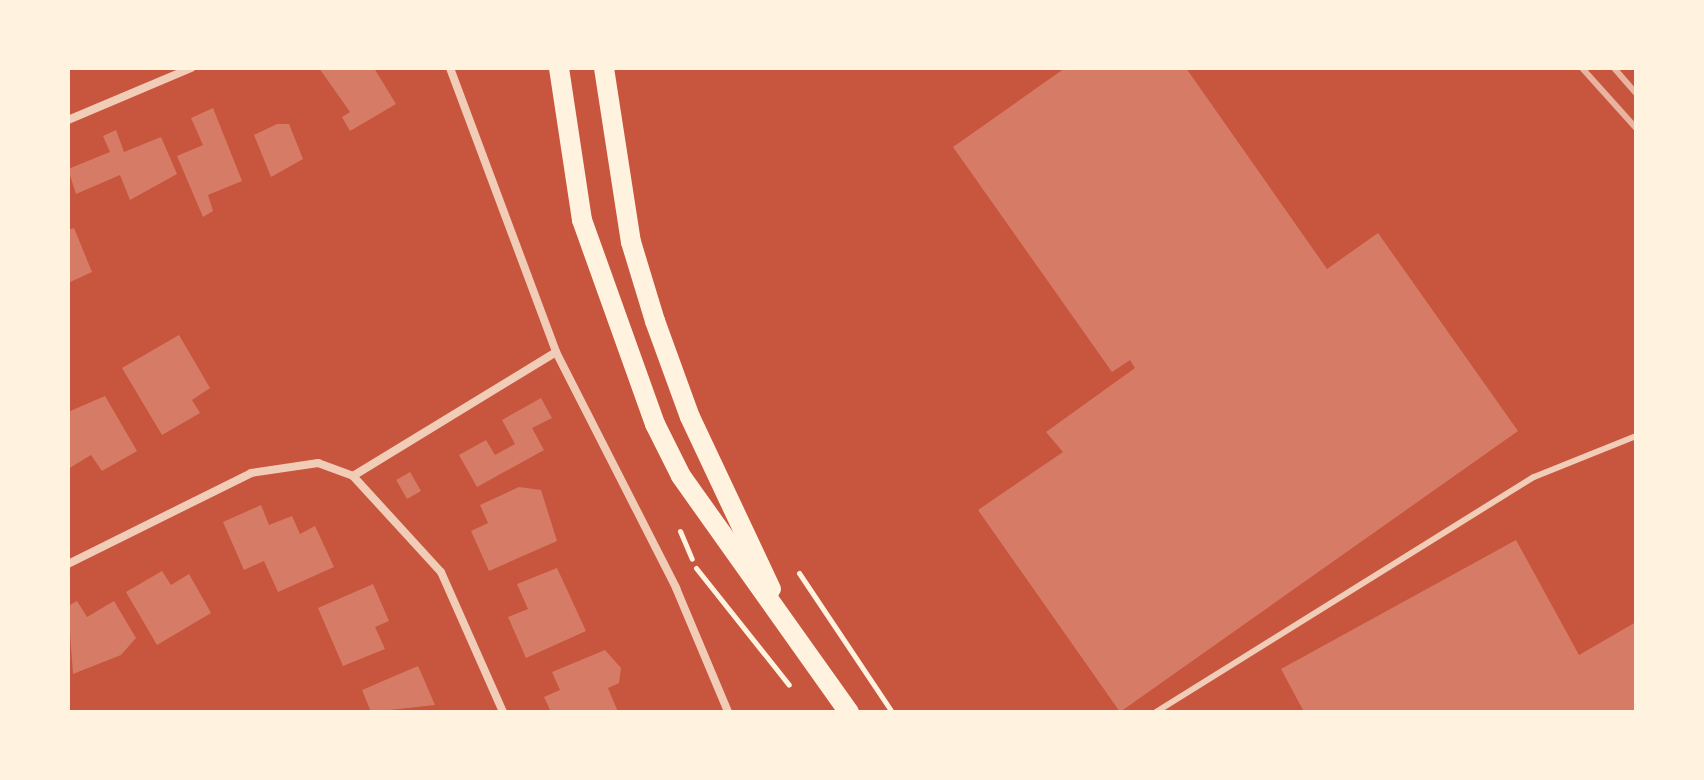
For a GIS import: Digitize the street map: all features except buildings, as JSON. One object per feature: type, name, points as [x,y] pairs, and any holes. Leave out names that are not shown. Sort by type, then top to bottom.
[{"type":"main road","points":[[559,68],[582,220],[629,365],[681,476],[849,712]]},
{"type":"main road","points":[[604,68],[631,242],[655,321],[690,417],[799,642]]},
{"type":"street","points":[[68,120],[191,68]]},
{"type":"street","points":[[450,68],[556,352],[676,588],[728,712]]},
{"type":"street","points":[[353,476],[556,352]]},
{"type":"street","points":[[68,564],[251,473],[318,463],[353,476],[441,572],[503,712]]},
{"type":"lane","points":[[1156,712],[1534,477],[1636,436]]},
{"type":"path","points":[[751,634],[792,690]]},
{"type":"railway","points":[[1582,68],[1636,128]]},
{"type":"railway","points":[[1614,68],[1636,93]]}]
